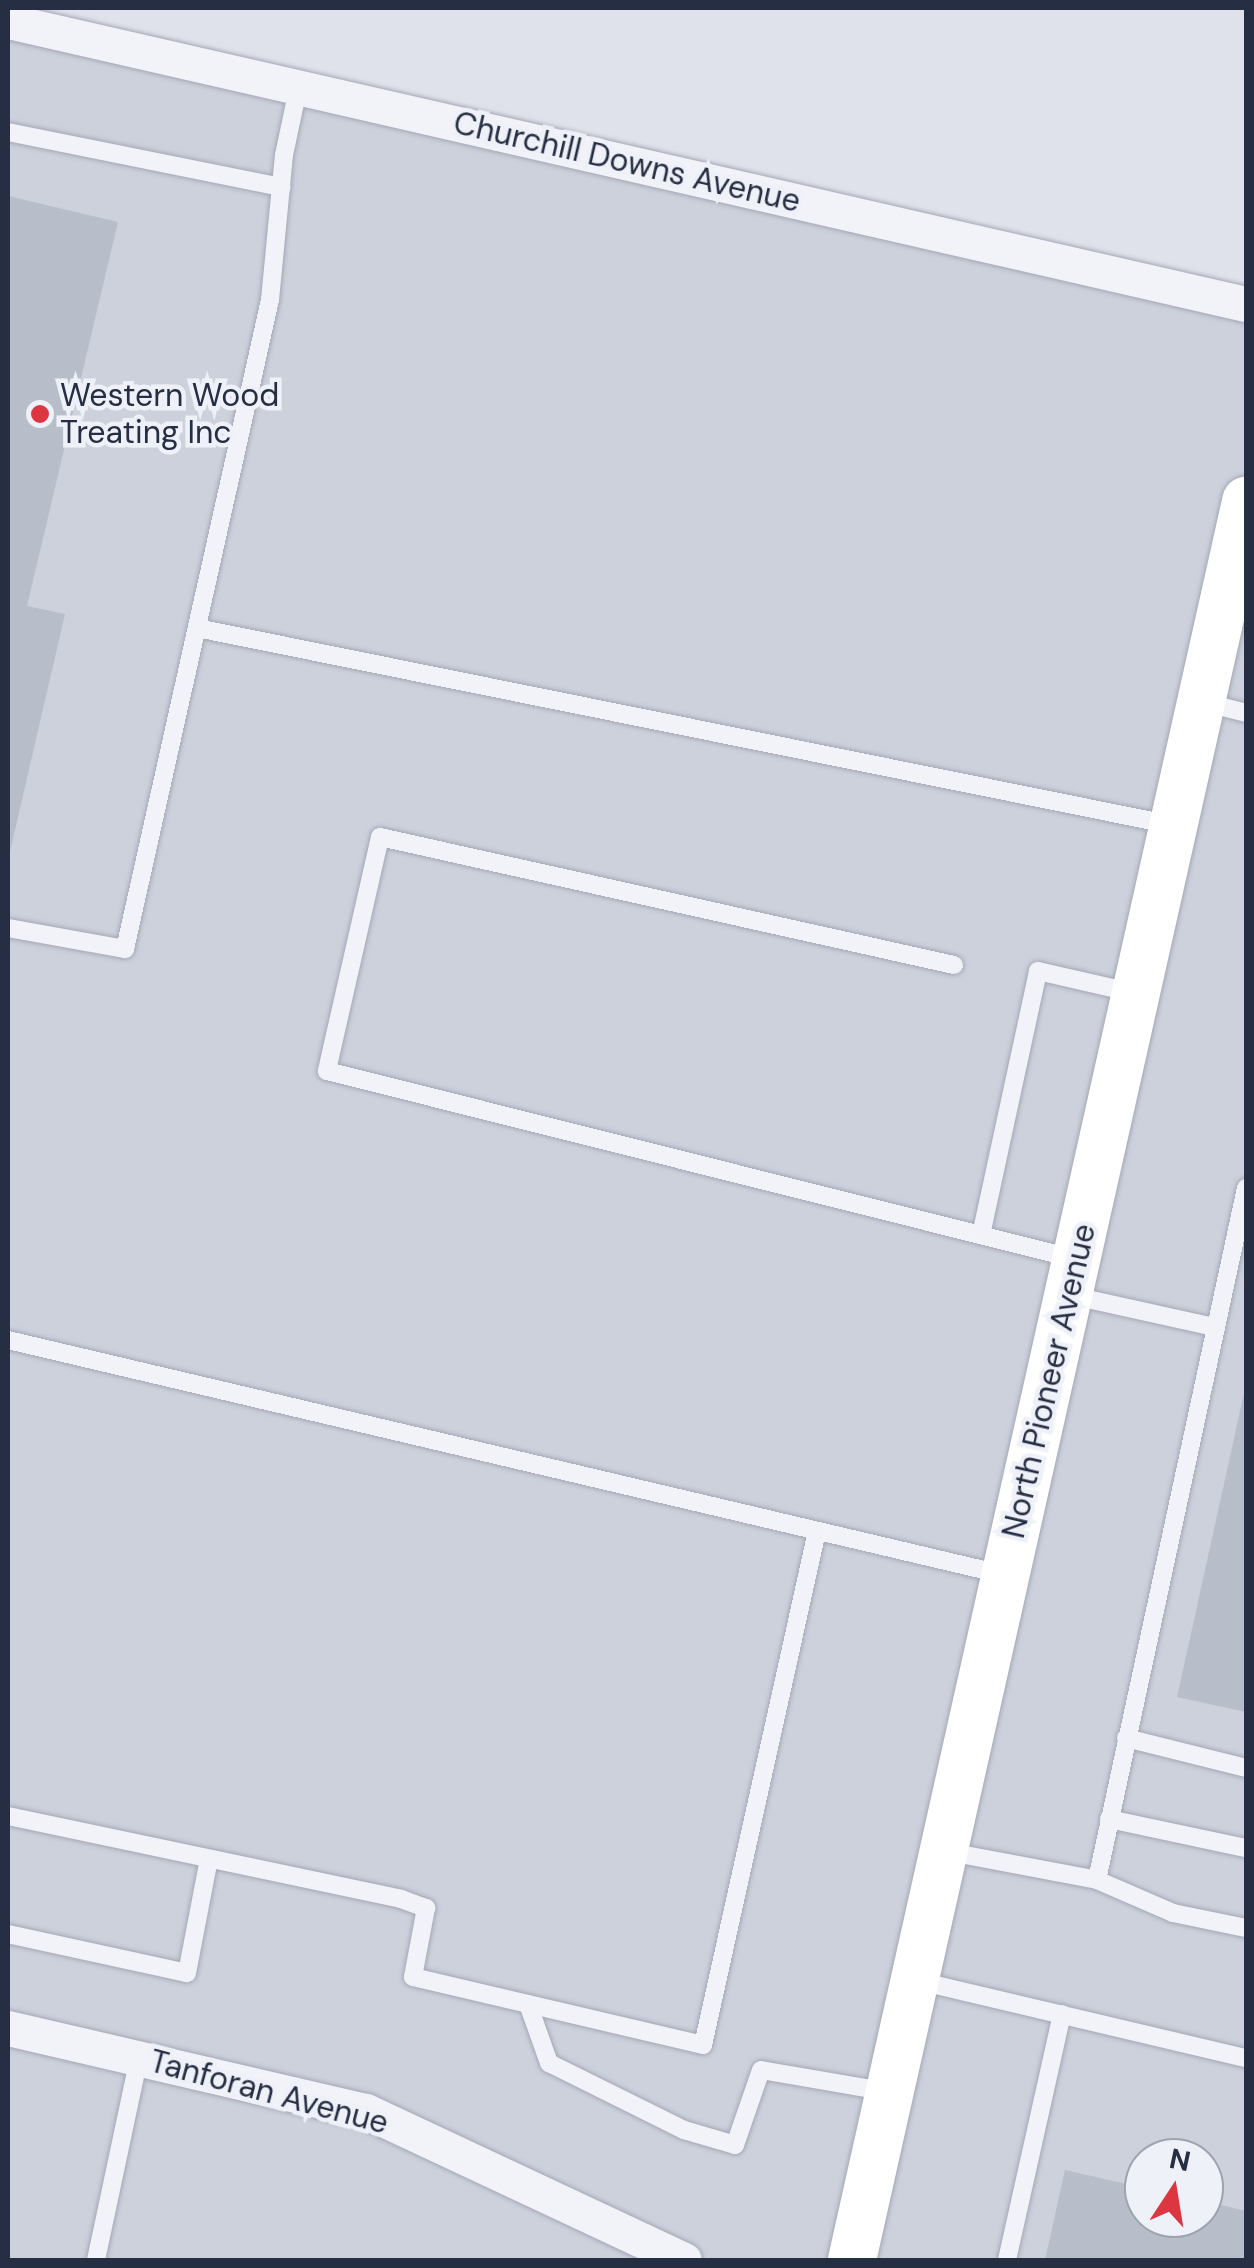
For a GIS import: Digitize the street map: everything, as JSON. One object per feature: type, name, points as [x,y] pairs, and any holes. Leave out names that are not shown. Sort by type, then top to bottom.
[{"type":"street","name":"Churchill Downs Avenue","points":[[8,21],[1246,304]]},
{"type":"street","name":"North Pioneer Avenue","points":[[852,2260],[1246,501]]},
{"type":"street","name":"Tanforan Avenue","points":[[8,2028],[366,2112],[684,2260]]},
{"type":"lane","points":[[8,928],[125,948],[270,300],[282,186],[298,88]]},
{"type":"lane","points":[[8,132],[282,186]]},
{"type":"lane","points":[[197,628],[1173,825]]},
{"type":"lane","points":[[1202,701],[1246,713]]},
{"type":"lane","points":[[954,965],[380,837],[328,1071],[981,1235],[1072,1277],[1215,1327]]},
{"type":"lane","points":[[981,1235],[1038,972],[1134,992]]},
{"type":"lane","points":[[1097,1880],[1246,1188]]},
{"type":"lane","points":[[8,1340],[1005,1576]]},
{"type":"lane","points":[[8,1816],[426,1908],[413,1977],[703,2045],[817,1531]]},
{"type":"lane","points":[[1126,1738],[1246,1768]]},
{"type":"lane","points":[[1109,1818],[1246,1848]]},
{"type":"lane","points":[[944,1851],[1097,1880],[1173,1912],[1246,1928]]},
{"type":"lane","points":[[8,1934],[188,1973],[209,1859]]},
{"type":"lane","points":[[915,1980],[1246,2058]]},
{"type":"lane","points":[[528,2004],[550,2063],[684,2130],[735,2145],[762,2070],[889,2092]]},
{"type":"lane","points":[[1007,2260],[1062,2014]]},
{"type":"lane","points":[[96,2260],[139,2057]]},
{"type":"shaded area","points":[[8,8],[1246,287],[1246,2260],[8,2260]]},
{"type":"building","name":"Western Wood Treating Inc","points":[[8,196],[118,222],[27,606],[65,614],[9,856]]},
{"type":"building","points":[[1246,1384],[1246,1712],[1177,1697]]},
{"type":"building","points":[[1065,2170],[1124,2183],[1124,2238],[1224,2238],[1224,2206],[1246,2211],[1246,2260],[1045,2260]]},
{"type":"place","name":"Western Wood Treating Inc","points":[[40,414]]}]
